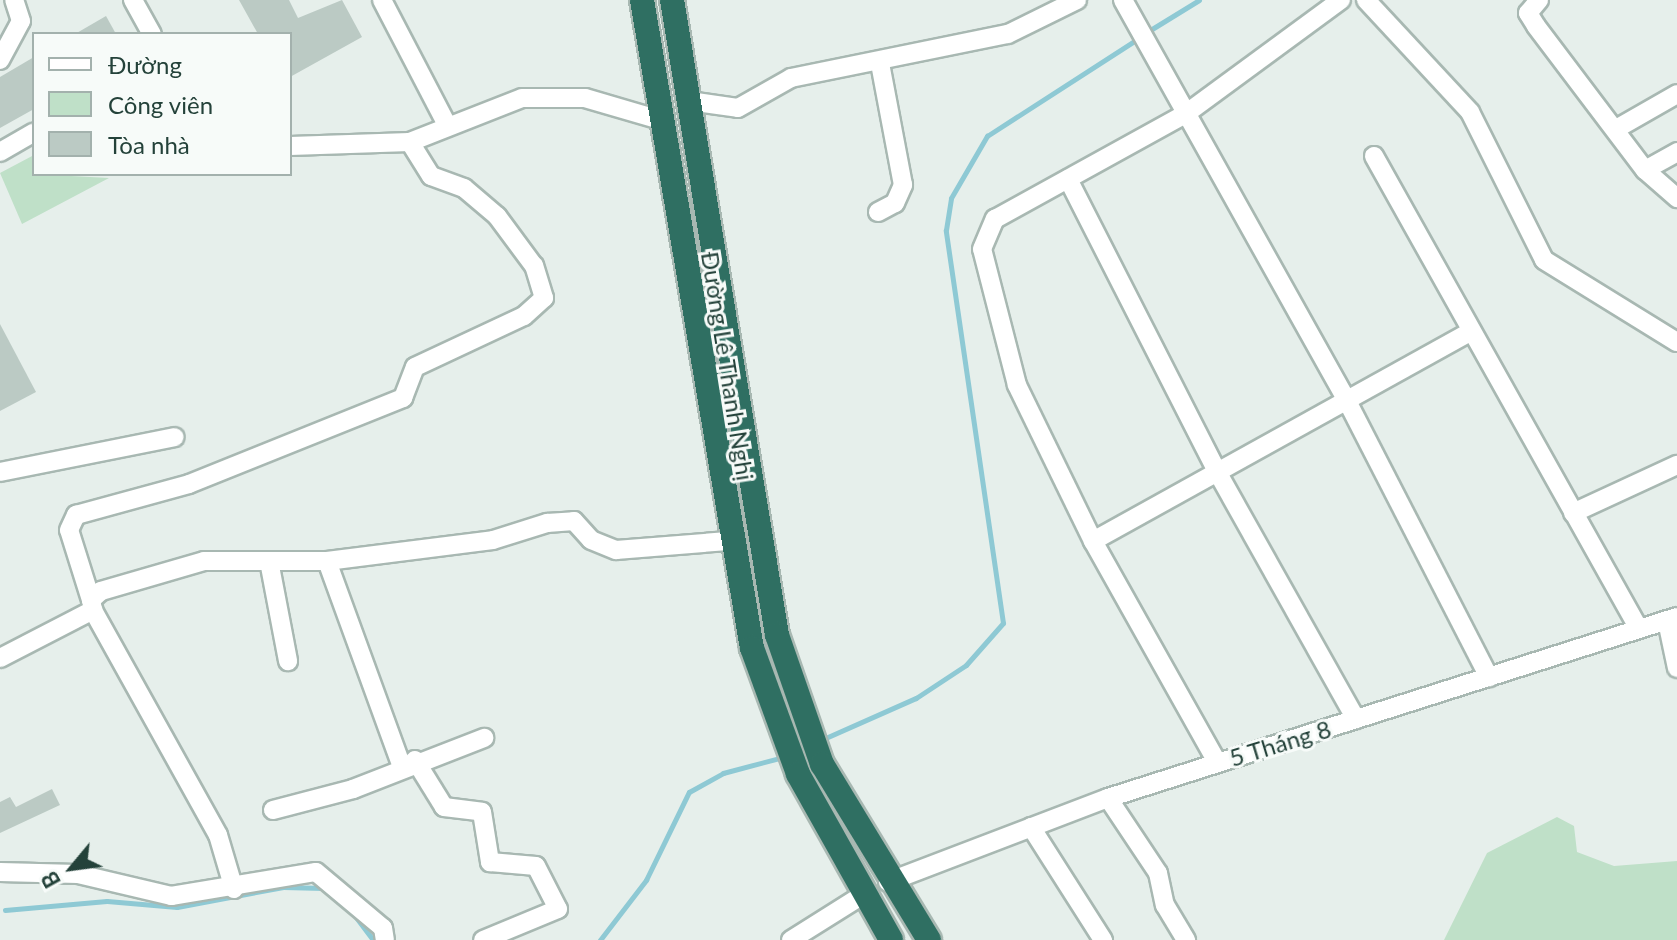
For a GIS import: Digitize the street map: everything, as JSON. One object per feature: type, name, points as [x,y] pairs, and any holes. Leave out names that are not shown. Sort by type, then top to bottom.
[{"type":"highway","name":"Đường Lê Thanh Nghị","points":[[642,0],[728,541],[782,737],[861,896]]},
{"type":"highway","name":"Đường Lê Thanh Nghị","points":[[672,0],[777,635],[806,726],[822,764],[888,882]]},
{"type":"highway","points":[[699,360],[729,356]]},
{"type":"highway","points":[[888,882],[929,940]]},
{"type":"highway","points":[[861,896],[891,940]]},
{"type":"street","points":[[0,60],[21,21],[14,0]]},
{"type":"street","points":[[133,0],[151,32]]},
{"type":"street","points":[[382,0],[446,123]]},
{"type":"street","points":[[689,101],[738,108],[791,78],[880,63],[1008,34],[1077,0]]},
{"type":"street","points":[[1123,0],[1346,399],[1489,677]]},
{"type":"street","points":[[1217,762],[1093,541],[1017,385],[982,249],[995,219],[1187,113],[1341,0]]},
{"type":"street","points":[[1366,0],[1470,112],[1544,260],[1677,342]]},
{"type":"street","points":[[1539,0],[1528,13],[1645,170],[1677,198]]},
{"type":"street","points":[[878,212],[895,203],[903,185],[880,63]]},
{"type":"street","points":[[1616,129],[1677,94]]},
{"type":"street","points":[[292,146],[410,142],[446,123],[522,98],[585,98],[660,120]]},
{"type":"street","points":[[0,152],[32,133]]},
{"type":"street","points":[[234,889],[218,835],[92,605],[69,530],[76,515],[189,484],[403,398],[415,367],[524,316],[544,298],[534,266],[497,216],[464,188],[431,176],[410,142]]},
{"type":"street","points":[[1645,170],[1677,152]]},
{"type":"street","points":[[1374,156],[1639,629]]},
{"type":"street","points":[[1068,179],[1215,468],[1356,719]]},
{"type":"street","points":[[1093,541],[1215,468],[1470,332]]},
{"type":"street","points":[[0,472],[175,437]]},
{"type":"street","points":[[1573,513],[1677,465]]},
{"type":"street","points":[[0,658],[92,605],[128,577],[204,561],[327,561],[574,521],[591,540],[616,550],[728,541]]},
{"type":"street","points":[[269,561],[288,661]]},
{"type":"street","points":[[327,561],[409,764],[444,807],[482,812],[490,862],[536,866],[558,909],[483,940]]},
{"type":"street","points":[[1672,619],[1677,668]]},
{"type":"street","name":"5 Tháng 8","points":[[888,882],[1108,798],[1672,619]]},
{"type":"street","points":[[273,810],[484,738]]},
{"type":"street","points":[[1108,798],[1158,873],[1165,905],[1186,940]]},
{"type":"street","points":[[1031,827],[1103,940]]},
{"type":"street","points":[[0,872],[78,874],[171,896],[234,889],[316,872],[383,928],[385,940]]},
{"type":"street","points":[[799,938],[861,896]]},
{"type":"green space","points":[[32,156],[32,176],[109,178],[22,224],[0,173]]},
{"type":"green space","points":[[1557,817],[1574,826],[1577,852],[1614,866],[1677,861],[1677,940],[1444,940],[1487,853]]},
{"type":"building","points":[[239,0],[289,0],[298,18],[342,0],[362,37],[292,76],[292,32],[257,32]]},
{"type":"building","points":[[106,16],[115,32],[78,32]]},
{"type":"building","points":[[32,58],[32,110],[0,128],[0,77]]},
{"type":"building","points":[[0,324],[36,392],[0,411]]},
{"type":"building","points":[[52,789],[60,805],[0,833],[0,802],[10,797],[16,807]]},
{"type":"waterway","points":[[1147,32],[1199,0]]},
{"type":"waterway","points":[[821,740],[916,698],[966,665],[1003,623],[946,230],[951,198],[987,136],[1139,38]]},
{"type":"waterway","points":[[600,940],[646,880],[689,792],[723,773],[783,757]]},
{"type":"waterway","points":[[5,910],[107,901],[177,907],[283,887],[324,888]]},
{"type":"waterway","points":[[355,916],[373,940]]}]
